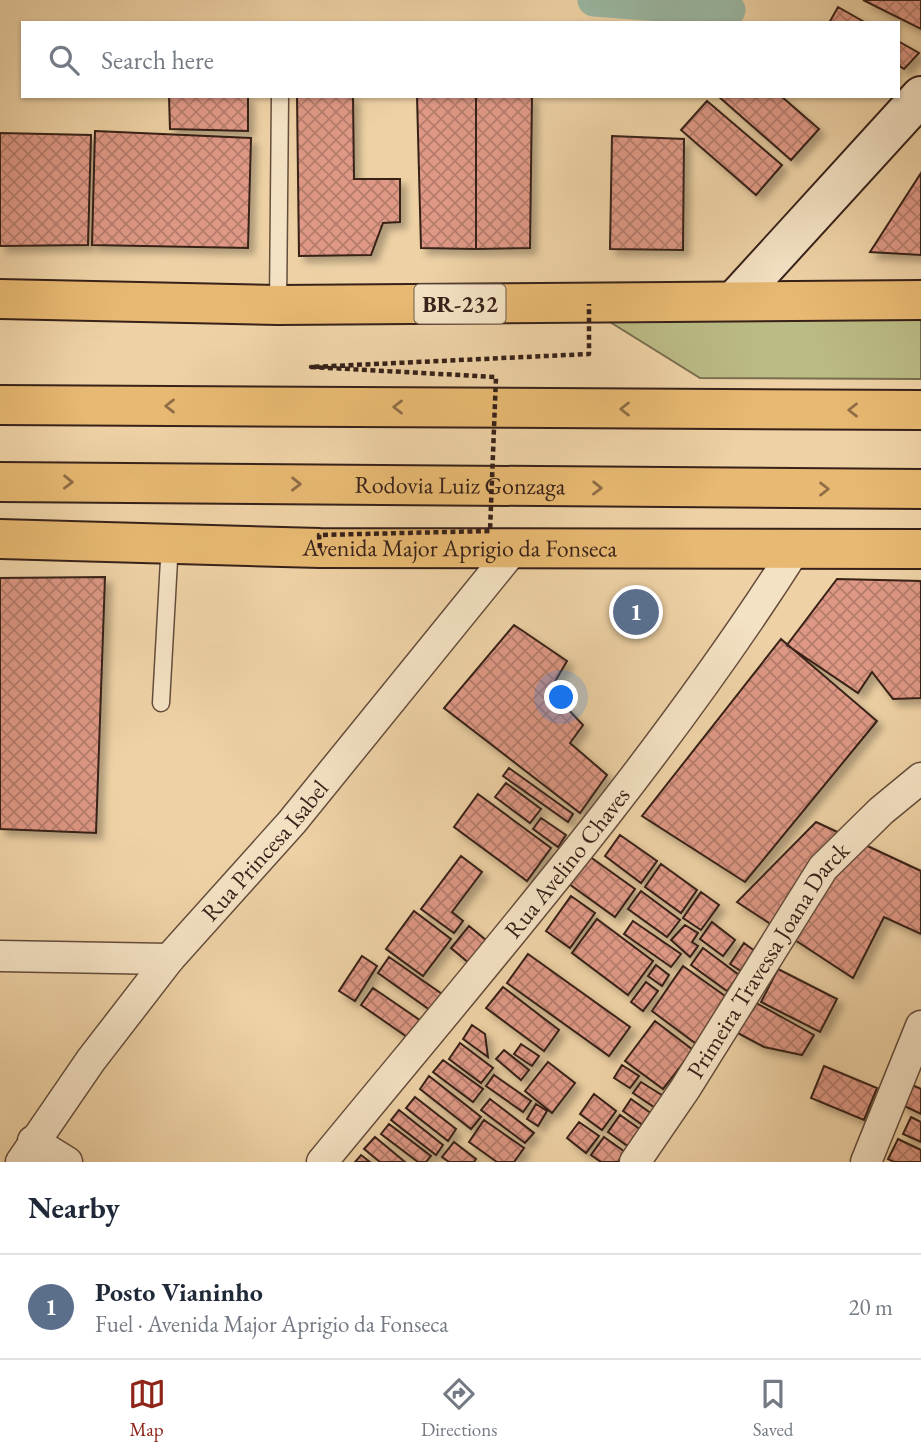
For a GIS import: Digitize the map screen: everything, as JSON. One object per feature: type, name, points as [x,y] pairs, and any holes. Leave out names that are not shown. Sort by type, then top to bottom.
[{"type":"main road","name":"BR-232","points":[[0,299],[278,304],[921,300]]},
{"type":"main road","points":[[2,402],[921,410]]},
{"type":"main road","name":"Rodovia Luiz Gonzaga","points":[[0,482],[921,489]]},
{"type":"main road","name":"Avenida Major Aprigio da Fonseca","points":[[0,539],[320,548],[516,546],[794,551],[921,549]]},
{"type":"street","points":[[734,301],[921,96]]},
{"type":"street","name":"Rua Princesa Isabel","points":[[27,1152],[169,959],[292,822],[516,546]]},
{"type":"street","name":"Rua Avelino Chaves","points":[[322,1162],[604,813],[739,637],[794,551]]},
{"type":"street","name":"Primeira Travessa Joana Darck","points":[[635,1162],[685,1089],[824,869],[881,811],[921,778]]},
{"type":"street","points":[[0,956],[169,959]]},
{"type":"street","points":[[866,1162],[921,1026]]},
{"type":"street","points":[[27,1152],[66,1162]]},
{"type":"lane","points":[[278,304],[280,98]]},
{"type":"lane","points":[[161,703],[170,542]]},
{"type":"path","points":[[320,548],[319,535],[491,531],[495,377],[311,367],[589,354],[589,304]]},
{"type":"green space","points":[[921,319],[921,379],[700,378],[610,322]]},
{"type":"building","points":[[863,0],[921,0],[921,29]]},
{"type":"building","points":[[838,7],[862,21],[830,21]]},
{"type":"building","points":[[900,42],[919,53],[904,69],[900,66]]},
{"type":"building","points":[[169,98],[248,98],[248,131],[170,129]]},
{"type":"building","points":[[297,98],[353,98],[354,179],[400,179],[400,222],[383,223],[371,255],[299,256]]},
{"type":"building","points":[[417,98],[476,98],[476,249],[421,248]]},
{"type":"building","points":[[476,98],[532,98],[530,248],[476,249]]},
{"type":"building","points":[[720,98],[783,98],[819,129],[791,160]]},
{"type":"building","points":[[707,101],[782,165],[756,195],[681,130]]},
{"type":"building","points":[[95,131],[251,138],[248,248],[92,245]]},
{"type":"building","points":[[0,133],[91,135],[88,245],[0,246]]},
{"type":"building","points":[[612,136],[684,139],[683,250],[610,249]]},
{"type":"building","points":[[921,173],[921,255],[870,252]]},
{"type":"building","points":[[105,577],[96,833],[0,829],[0,578]]},
{"type":"building","points":[[837,579],[921,581],[921,698],[893,699],[872,672],[858,693],[787,645]]},
{"type":"building","points":[[514,625],[567,661],[550,690],[583,725],[570,743],[607,775],[580,813],[444,708]]},
{"type":"building","points":[[781,639],[877,721],[745,882],[642,816]]},
{"type":"building","points":[[509,768],[573,814],[568,822],[503,776]]},
{"type":"building","points":[[506,783],[541,809],[530,823],[495,797]]},
{"type":"building","points":[[478,794],[551,848],[527,881],[454,827]]},
{"type":"building","points":[[541,818],[566,835],[558,847],[533,829]]},
{"type":"building","points":[[816,822],[921,871],[921,934],[884,917],[853,978],[737,902]]},
{"type":"building","points":[[620,835],[657,861],[641,883],[605,856]]},
{"type":"building","points":[[461,856],[482,872],[452,912],[463,921],[454,933],[421,909]]},
{"type":"building","points":[[589,856],[635,889],[615,917],[569,884]]},
{"type":"building","points":[[661,864],[697,890],[681,913],[645,887]]},
{"type":"building","points":[[641,891],[680,920],[667,937],[628,909]]},
{"type":"building","points":[[701,892],[719,905],[701,930],[683,918]]},
{"type":"building","points":[[571,896],[595,913],[570,948],[546,931]]},
{"type":"building","points":[[414,911],[451,939],[423,976],[386,949]]},
{"type":"building","points":[[597,919],[653,961],[628,995],[572,953]]},
{"type":"building","points":[[633,921],[681,954],[671,967],[624,934]]},
{"type":"building","points":[[712,922],[735,940],[723,956],[700,939]]},
{"type":"building","points":[[685,925],[698,933],[692,942],[698,946],[690,957],[671,940]]},
{"type":"building","points":[[469,926],[487,941],[469,963],[451,948]]},
{"type":"building","points":[[744,943],[760,955],[747,975],[730,964]]},
{"type":"building","points":[[703,948],[739,975],[727,991],[691,965]]},
{"type":"building","points":[[528,954],[630,1027],[609,1056],[507,983]]},
{"type":"building","points":[[362,956],[377,966],[355,1001],[339,991]]},
{"type":"building","points":[[389,957],[442,994],[430,1010],[378,973]]},
{"type":"building","points":[[656,965],[669,975],[662,986],[648,976]]},
{"type":"building","points":[[683,966],[732,1001],[699,1046],[652,1011]]},
{"type":"building","points":[[778,969],[837,999],[820,1032],[761,1002]]},
{"type":"building","points":[[646,982],[658,991],[643,1011],[631,1002]]},
{"type":"building","points":[[503,987],[559,1030],[544,1051],[486,1008]]},
{"type":"building","points":[[373,988],[427,1025],[410,1039],[361,1005]]},
{"type":"building","points":[[751,1000],[814,1035],[802,1055],[764,1047],[734,1031]]},
{"type":"building","points":[[655,1021],[693,1050],[663,1089],[625,1061]]},
{"type":"building","points":[[472,1025],[485,1034],[488,1057],[463,1039]]},
{"type":"building","points":[[460,1043],[493,1068],[481,1083],[449,1059]]},
{"type":"building","points":[[521,1044],[539,1056],[532,1066],[514,1054]]},
{"type":"building","points":[[504,1050],[529,1070],[521,1080],[496,1059]]},
{"type":"building","points":[[443,1060],[483,1089],[473,1102],[433,1072]]},
{"type":"building","points":[[548,1062],[575,1083],[552,1113],[525,1091]]},
{"type":"building","points":[[622,1065],[639,1076],[630,1088],[614,1078]]},
{"type":"building","points":[[824,1066],[877,1088],[864,1120],[811,1098]]},
{"type":"building","points":[[494,1075],[531,1101],[523,1112],[486,1086]]},
{"type":"building","points":[[429,1076],[481,1117],[471,1129],[420,1089]]},
{"type":"building","points":[[641,1082],[665,1097],[657,1109],[633,1093]]},
{"type":"building","points":[[910,1084],[921,1089],[921,1114],[900,1104]]},
{"type":"building","points":[[594,1094],[616,1111],[602,1130],[580,1114]]},
{"type":"building","points":[[415,1097],[456,1129],[448,1141],[406,1108]]},
{"type":"building","points":[[490,1099],[534,1133],[525,1143],[481,1110]]},
{"type":"building","points":[[631,1099],[652,1114],[644,1126],[623,1111]]},
{"type":"building","points":[[536,1104],[547,1111],[538,1126],[527,1119]]},
{"type":"building","points":[[399,1110],[443,1145],[436,1155],[391,1120]]},
{"type":"building","points":[[620,1115],[641,1130],[629,1147],[608,1132]]},
{"type":"building","points":[[911,1117],[921,1122],[921,1142],[903,1134]]},
{"type":"building","points":[[484,1120],[524,1148],[514,1162],[497,1162],[469,1142]]},
{"type":"building","points":[[579,1122],[599,1136],[586,1153],[567,1138]]},
{"type":"building","points":[[389,1124],[431,1156],[426,1162],[418,1162],[381,1134]]},
{"type":"building","points":[[375,1137],[405,1162],[380,1162],[364,1149]]},
{"type":"building","points":[[604,1137],[625,1152],[618,1162],[601,1162],[591,1155]]},
{"type":"building","points":[[898,1139],[921,1150],[921,1162],[894,1162],[888,1159]]},
{"type":"building","points":[[454,1142],[476,1159],[474,1162],[449,1162],[442,1157]]},
{"type":"building","points":[[361,1155],[370,1162],[355,1162]]},
{"type":"waterway","points":[[594,0],[729,10]]},
{"type":"place","name":"Posto Vianinho","points":[[636,612]]}]
